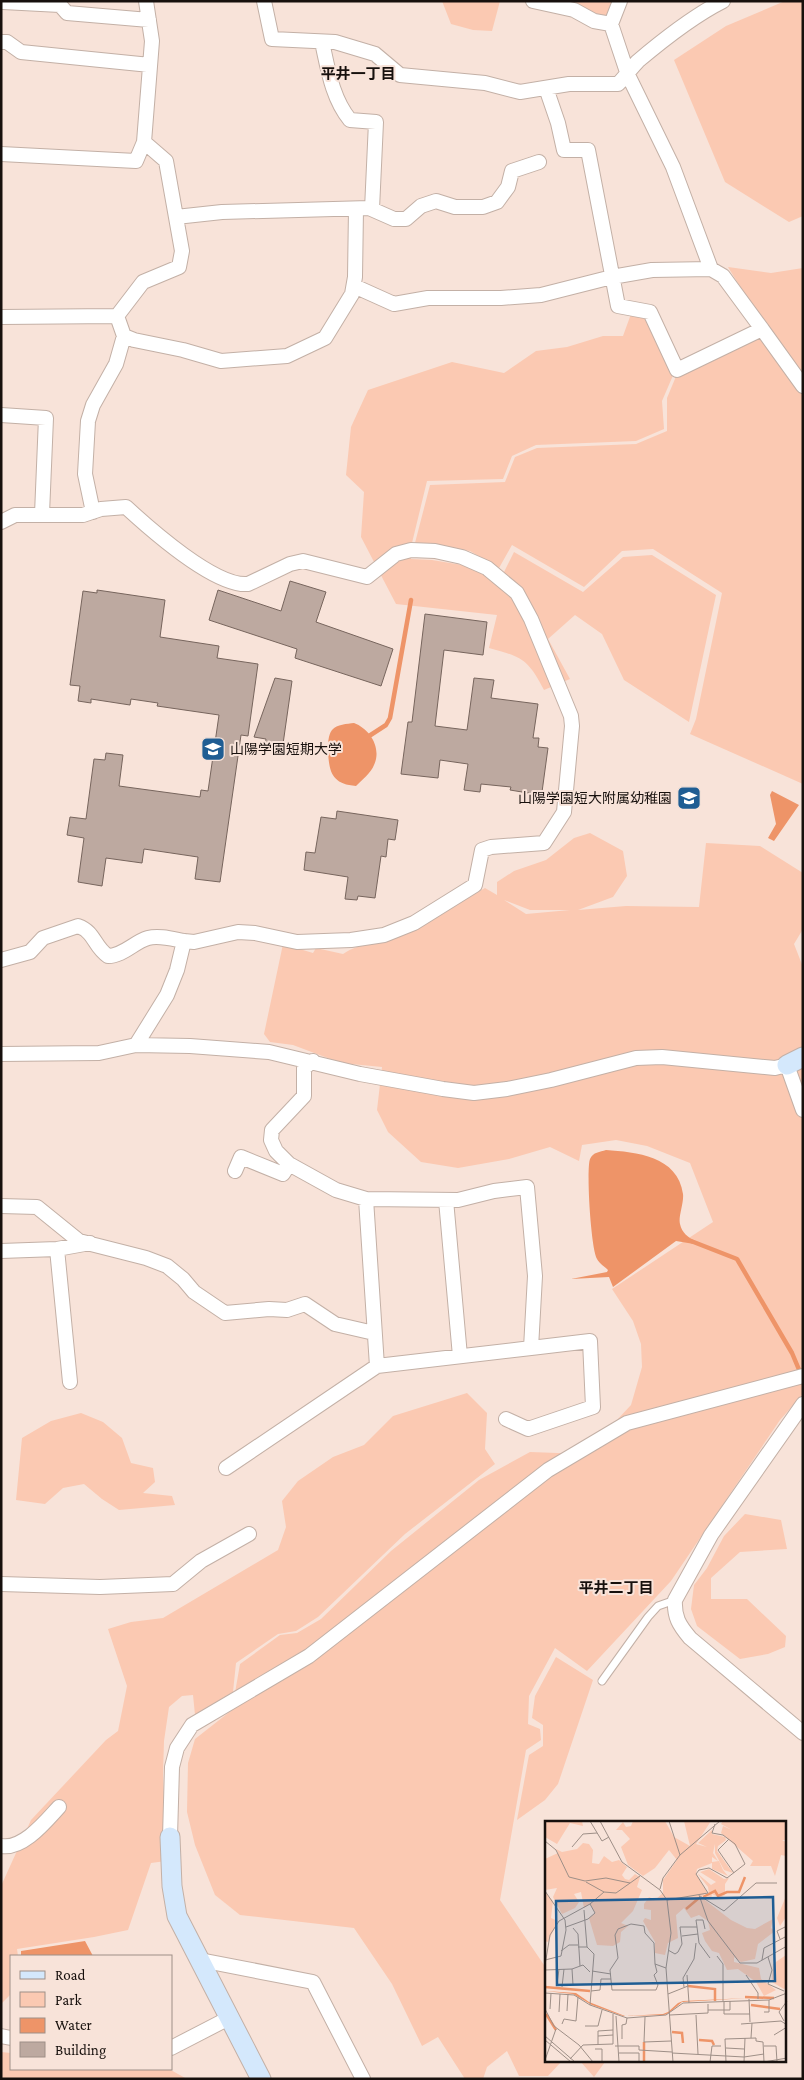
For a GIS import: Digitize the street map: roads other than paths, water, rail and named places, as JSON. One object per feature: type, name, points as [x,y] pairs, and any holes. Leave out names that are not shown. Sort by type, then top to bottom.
[{"type":"street","points":[[1,154],[136,161],[144,142],[152,41],[146,1]]},
{"type":"street","points":[[264,1],[272,40],[335,42],[375,54],[400,75],[486,82],[520,92],[569,84],[618,84],[628,75],[637,62],[702,12],[723,1]]},
{"type":"street","points":[[533,1],[574,10],[594,21],[611,24]]},
{"type":"street","points":[[620,1],[611,24],[628,75],[673,167],[711,268]]},
{"type":"street","points":[[3,2],[60,5],[67,14],[149,20]]},
{"type":"street","points":[[1,42],[7,42],[21,52],[150,66]]},
{"type":"street","points":[[322,42],[332,84],[341,108],[350,120],[376,122],[372,209]]},
{"type":"street","points":[[546,88],[558,122],[564,150],[588,150],[618,306],[650,312],[677,370],[762,329]]},
{"type":"street","points":[[117,316],[144,282],[179,267],[182,251],[166,161],[144,142]]},
{"type":"street","points":[[176,217],[222,212],[356,208],[372,209],[394,219],[406,218],[421,206],[436,201],[455,207],[483,207],[498,202],[508,187],[512,171],[539,162]]},
{"type":"street","points":[[124,336],[221,361],[287,356],[325,338],[352,294],[354,286],[356,208]]},
{"type":"street","points":[[354,286],[394,304],[428,298],[501,298],[541,294],[612,277],[652,270],[711,268],[723,276],[803,386]]},
{"type":"street","points":[[1,317],[117,316]]},
{"type":"street","points":[[93,512],[85,474],[88,421],[93,405],[116,364],[124,336],[117,316]]},
{"type":"street","points":[[1,415],[46,418],[42,514]]},
{"type":"street","points":[[1,522],[16,515],[83,515],[101,509],[126,507],[155,534],[211,572],[241,584],[248,584],[290,564],[303,561],[367,576],[396,554],[411,550],[435,551],[462,557],[480,564],[517,593],[531,619],[571,716],[572,726],[564,812],[544,843],[490,847],[482,850],[479,857],[478,877],[475,885],[414,923],[384,935],[351,940],[297,942],[255,933],[238,932],[194,942],[161,937],[148,938],[120,953],[108,956],[88,929],[78,926],[43,938],[30,952],[1,960]]},
{"type":"street","points":[[136,1045],[167,995],[177,970],[184,941]]},
{"type":"street","points":[[1,1054],[99,1053],[136,1045],[190,1046],[268,1052],[313,1061],[360,1074],[474,1093],[507,1090],[636,1058],[662,1057],[775,1068],[795,1061],[803,1110]]},
{"type":"street","points":[[313,1061],[304,1068],[304,1096],[272,1130],[271,1140],[276,1151],[289,1164],[336,1190],[366,1199],[458,1200],[494,1191],[527,1187],[535,1276],[532,1348]]},
{"type":"street","points":[[235,1171],[241,1157],[283,1174],[289,1164]]},
{"type":"street","points":[[366,1199],[377,1366]]},
{"type":"street","points":[[446,1200],[460,1356]]},
{"type":"street","points":[[1,1206],[37,1207],[79,1240],[146,1258],[167,1266],[183,1279],[194,1292],[225,1313],[270,1309],[287,1310],[305,1304],[335,1324],[374,1333]]},
{"type":"street","points":[[1,1251],[57,1249],[91,1243]]},
{"type":"street","points":[[57,1249],[70,1382]]},
{"type":"street","points":[[226,1468],[377,1366],[590,1341],[593,1406],[528,1429],[506,1419]]},
{"type":"street","points":[[261,2079],[177,1916],[172,1886],[170,1836],[172,1767],[177,1748],[192,1725],[309,1656],[548,1470],[628,1423],[803,1376]]},
{"type":"street","points":[[803,1404],[711,1535],[675,1600],[674,1611],[677,1623],[690,1638],[803,1734]]},
{"type":"street","points":[[1,1584],[100,1587],[173,1584],[201,1560],[249,1534]]},
{"type":"street","points":[[1,1846],[6,1847],[16,1844],[38,1830],[59,1807]]},
{"type":"street","points":[[200,1960],[313,1982],[363,2079]]},
{"type":"street","points":[[172,2047],[229,2018]]},
{"type":"lane","points":[[602,1681],[648,1617],[658,1606],[675,1600]]},
{"type":"water","points":[[354,723],[369,734],[377,752],[373,768],[356,786],[348,785],[336,779],[329,764],[328,750],[329,737],[332,730],[339,725]]},
{"type":"water","points":[[772,791],[799,805],[774,841],[768,838],[776,824],[770,795]]},
{"type":"water","points":[[606,1150],[630,1152],[654,1158],[673,1171],[679,1181],[683,1194],[680,1218],[681,1227],[695,1241],[694,1244],[676,1241],[613,1287],[609,1277],[571,1279],[607,1272],[608,1270],[598,1260],[595,1252],[589,1193],[590,1159],[593,1155]]},
{"type":"water","points":[[85,1941],[92,1955],[21,1955],[21,1951]]},
{"type":"waterway","points":[[366,738],[386,725],[390,718],[411,600]]},
{"type":"waterway","points":[[691,1241],[737,1259],[792,1353],[800,1372]]},
{"type":"place","name":"山陽学園短期大学","points":[[213,749]]},
{"type":"place","name":"山陽学園短大附属幼稚園","points":[[689,798]]},
{"type":"district","name":"平井一丁目","points":[[358,74]]},
{"type":"district","name":"平井二丁目","points":[[616,1588]]}]
